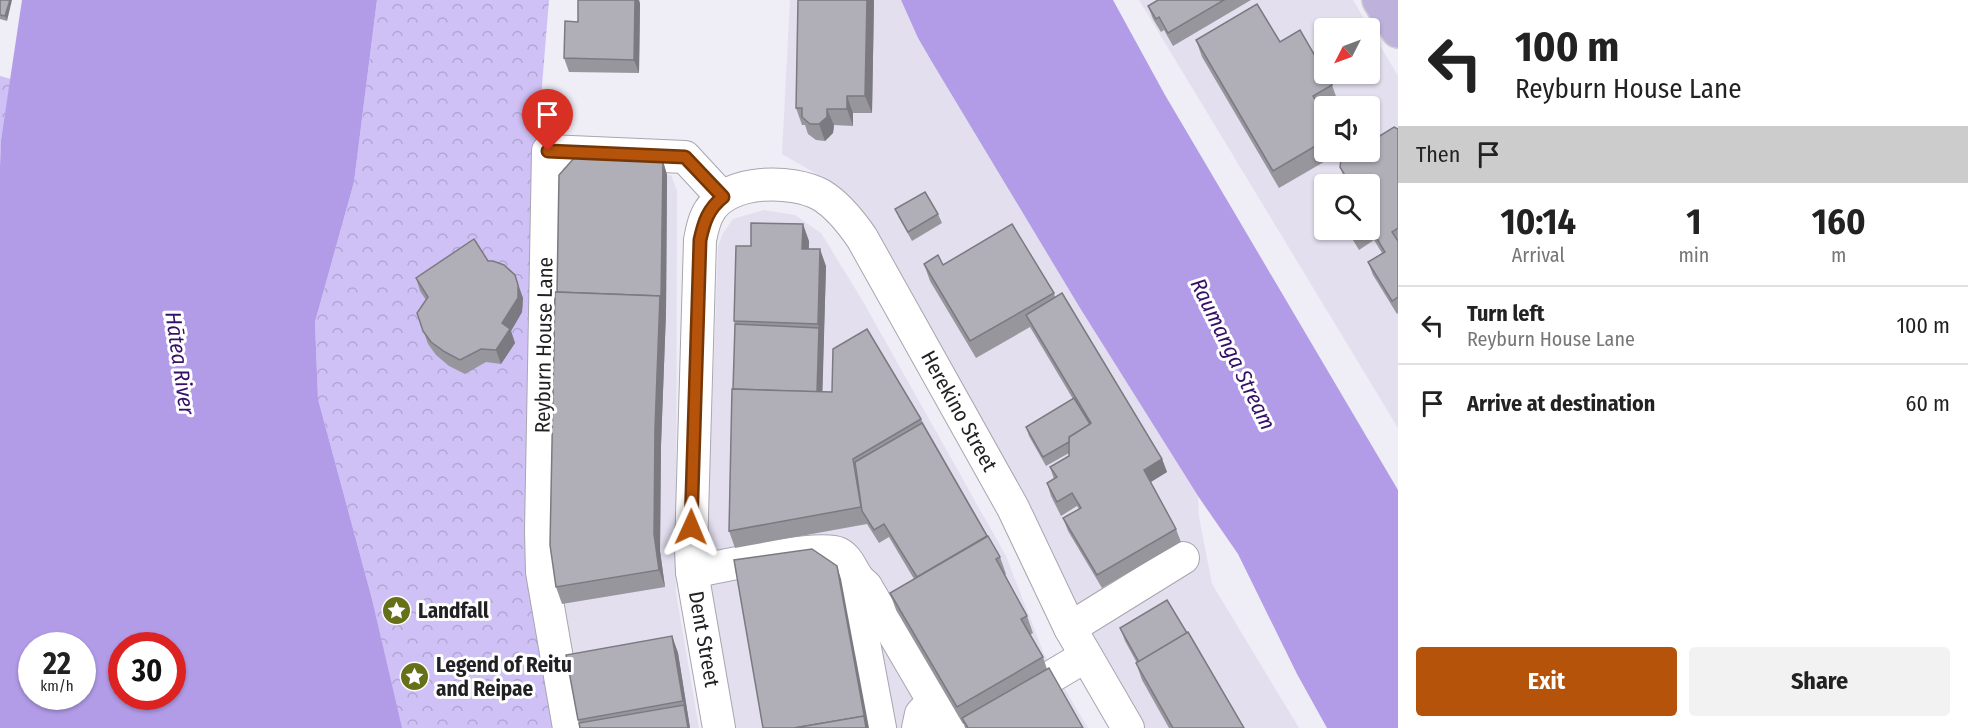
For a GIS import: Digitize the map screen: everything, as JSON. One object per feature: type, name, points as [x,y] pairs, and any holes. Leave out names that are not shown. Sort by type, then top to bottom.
[{"type":"main road","points":[[1379,0],[1398,31]]},
{"type":"street","name":"Reyburn House Lane","points":[[569,728],[542,572],[548,151],[685,157],[723,197]]},
{"type":"street","name":"Herekino Street","points":[[723,197],[734,190],[755,186],[799,187],[820,195],[836,206],[850,221],[862,238],[1013,508],[1070,628],[1128,728]]},
{"type":"street","name":"Dent Street","points":[[719,728],[692,572],[691,550],[700,240],[710,209],[723,197]]},
{"type":"street","points":[[692,572],[806,552],[826,550],[839,554],[851,565],[867,588],[933,701],[970,722],[1086,656]]},
{"type":"street","points":[[1070,628],[1183,558]]},
{"type":"street","points":[[861,582],[857,585],[856,600],[880,728]]},
{"type":"street","points":[[918,728],[921,714],[933,701]]},
{"type":"shaded area","points":[[790,0],[901,0],[918,38],[1080,308],[1198,496],[1199,517],[1212,584],[1299,728],[1139,728],[874,251],[827,180],[782,154]]},
{"type":"shaded area","points":[[1139,0],[1353,0],[1364,18],[1314,18],[1314,84],[1380,84],[1380,46],[1398,76],[1398,428]]},
{"type":"shaded area","points":[[571,170],[671,175],[677,191],[676,593],[699,728],[571,728],[551,609]]},
{"type":"shaded area","points":[[764,210],[795,215],[821,233],[861,298],[1006,556],[1044,654],[1088,728],[734,728],[706,578],[718,246],[723,233],[733,219]]},
{"type":"green space","points":[[377,0],[549,0],[539,122],[538,179],[557,728],[401,728],[372,599],[318,399],[315,322],[354,182]]},
{"type":"green space","points":[[0,76],[11,79],[1,140],[0,167]]},
{"type":"water","name":"Hātea River","points":[[22,0],[377,0],[354,182],[315,322],[318,399],[372,599],[402,728],[0,728],[1,140]]},
{"type":"water","name":"Raumanga Stream","points":[[901,0],[1113,0],[1165,95],[1398,490],[1398,728],[1327,728],[1297,674],[1238,554],[1198,496],[1080,308],[918,38]]},
{"type":"building","points":[[0,0],[10,0],[5,16],[0,15]]},
{"type":"building","points":[[578,0],[635,0],[634,60],[564,58],[565,21],[578,22]]},
{"type":"building","points":[[798,0],[867,0],[865,96],[847,96],[847,109],[827,109],[827,117],[819,124],[810,124],[802,117],[802,108],[796,108]]},
{"type":"building","points":[[1158,0],[1224,0],[1168,33],[1159,17],[1156,19],[1148,6]]},
{"type":"building","points":[[1257,4],[1280,42],[1300,30],[1314,54],[1314,84],[1332,85],[1313,96],[1314,147],[1273,171],[1196,40]]},
{"type":"building","points":[[1394,127],[1398,129],[1398,228],[1392,232],[1398,241],[1398,297],[1392,301],[1368,262],[1385,252],[1378,240],[1380,240],[1380,174],[1344,174],[1340,167],[1341,162],[1380,162],[1380,136]]},
{"type":"building","points":[[575,157],[663,161],[661,299],[660,296],[557,292],[559,175]]},
{"type":"building","points":[[925,192],[938,214],[908,232],[895,209]]},
{"type":"building","points":[[751,223],[803,224],[802,249],[820,249],[818,324],[734,321],[736,246],[751,246]]},
{"type":"building","points":[[1012,224],[1054,293],[970,341],[924,264],[938,255],[943,265]]},
{"type":"building","points":[[474,239],[488,261],[504,265],[515,275],[518,298],[502,323],[510,329],[496,350],[481,349],[460,360],[431,342],[423,331],[417,313],[428,297],[416,278]]},
{"type":"building","points":[[555,292],[660,296],[654,534],[659,570],[556,587],[550,545]]},
{"type":"building","points":[[1062,293],[1162,459],[1144,470],[1176,529],[1097,575],[1063,518],[1081,508],[1072,493],[1057,502],[1047,483],[1057,477],[1050,467],[1069,456],[1069,437],[1091,423],[1026,315]]},
{"type":"building","points":[[735,324],[819,328],[817,392],[733,389]]},
{"type":"building","points":[[867,329],[921,419],[853,459],[861,507],[729,531],[732,389],[832,392],[833,349]]},
{"type":"building","points":[[1074,398],[1090,424],[1069,437],[1069,442],[1043,457],[1026,427]]},
{"type":"building","points":[[922,423],[987,536],[917,577],[884,524],[874,530],[862,511],[855,462]]},
{"type":"building","points":[[988,536],[1000,557],[996,559],[1027,616],[1021,619],[1043,657],[957,707],[890,593]]},
{"type":"building","points":[[812,549],[837,566],[865,720],[864,716],[794,728],[763,728],[734,560]]},
{"type":"building","points":[[1167,600],[1187,633],[1139,662],[1120,628]]},
{"type":"building","points":[[1188,632],[1244,728],[1173,728],[1136,663]]},
{"type":"building","points":[[672,636],[683,701],[578,720],[566,655]]},
{"type":"building","points":[[1049,668],[1083,728],[968,728],[962,718]]},
{"type":"building","points":[[684,705],[688,728],[580,728],[579,723]]},
{"type":"building","points":[[864,716],[866,728],[794,728]]},
{"type":"place","name":"Landfall","points":[[397,611]]},
{"type":"place","name":"Legend of Reitu and Reipae","points":[[415,677]]},
{"type":"route","points":[[548,151],[685,157],[723,197],[710,209],[700,240],[691,527]]}]
